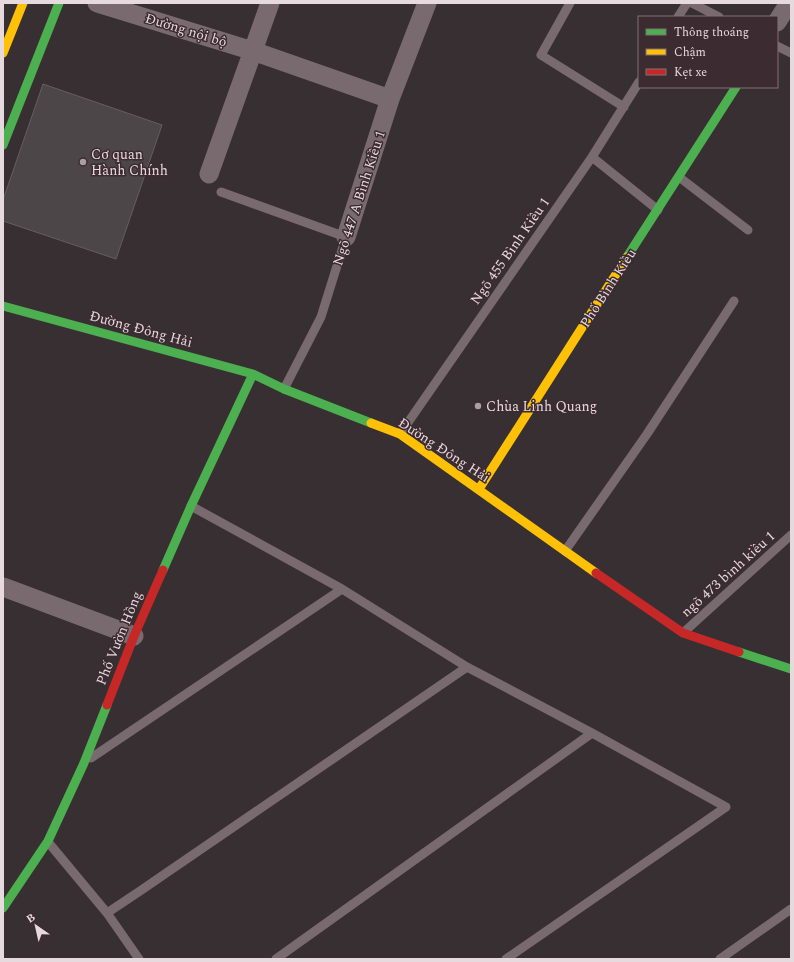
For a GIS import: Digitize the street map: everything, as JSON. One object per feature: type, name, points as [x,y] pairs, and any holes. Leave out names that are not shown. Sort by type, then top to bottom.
[{"type":"main road","points":[[3,53],[23,3]]},
{"type":"main road","points":[[3,145],[59,3]]},
{"type":"main road","name":"Phố Bình Kiều","points":[[479,489],[735,88]]},
{"type":"main road","name":"Đường Đông Hải","points":[[3,306],[253,374],[284,389],[400,434],[479,489],[565,552],[683,633],[791,669]]},
{"type":"main road","name":"Phố Vườn Hồng","points":[[3,908],[48,841],[84,763],[134,636],[191,506],[253,374]]},
{"type":"street","name":"Đường nội bộ","points":[[97,3],[253,51],[390,99]]},
{"type":"street","points":[[209,174],[270,3]]},
{"type":"street","name":"Ngõ 447 A Bình Kiều 1","points":[[346,237],[390,99],[427,3]]},
{"type":"street","points":[[778,20],[789,3]]},
{"type":"street","points":[[3,587],[134,636]]},
{"type":"lane","points":[[570,3],[541,55],[624,107]]},
{"type":"lane","points":[[679,16],[687,3]]},
{"type":"lane","points":[[692,3],[718,16]]},
{"type":"lane","points":[[778,47],[791,54]]},
{"type":"lane","name":"Ngõ 455 Bình Kiều 1","points":[[400,434],[592,157],[638,84]]},
{"type":"lane","points":[[592,157],[658,210]]},
{"type":"lane","points":[[679,177],[748,230]]},
{"type":"lane","points":[[221,192],[346,237]]},
{"type":"lane","name":"Ngõ 447 A Bình Kiều 1","points":[[284,389],[321,317],[346,237]]},
{"type":"lane","points":[[565,552],[646,434],[734,301]]},
{"type":"lane","points":[[191,506],[342,589],[467,667],[592,733],[726,807],[506,959]]},
{"type":"lane","name":"ngõ 473 bình kiều 1","points":[[683,633],[791,535]]},
{"type":"lane","points":[[84,763],[342,589]]},
{"type":"lane","points":[[107,913],[467,667]]},
{"type":"lane","points":[[276,959],[592,733]]},
{"type":"lane","points":[[48,841],[107,913],[139,959]]},
{"type":"lane","points":[[720,959],[791,910]]},
{"type":"building","name":"Cơ quan Hành Chính","points":[[43,84],[162,125],[116,259],[3,221],[3,200]]},
{"type":"traffic: fast","points":[[3,145],[59,3]]},
{"type":"traffic: fast","points":[[627,257],[735,88]]},
{"type":"traffic: fast","points":[[3,306],[253,374],[284,389],[371,423]]},
{"type":"traffic: fast","points":[[163,570],[191,506],[253,374]]},
{"type":"traffic: fast","points":[[739,652],[791,669]]},
{"type":"traffic: fast","points":[[3,908],[48,841],[84,763],[107,705]]},
{"type":"traffic: slow","points":[[3,53],[23,3]]},
{"type":"traffic: slow","points":[[479,489],[627,257]]},
{"type":"traffic: slow","points":[[371,423],[400,434],[596,573]]},
{"type":"traffic: jam","points":[[107,705],[134,636],[163,570]]},
{"type":"traffic: jam","points":[[596,573],[683,633],[739,652]]},
{"type":"place","name":"Cơ quan Hành Chính","points":[[83,162]]},
{"type":"place","name":"Chùa Linh Quang","points":[[478,406]]}]
